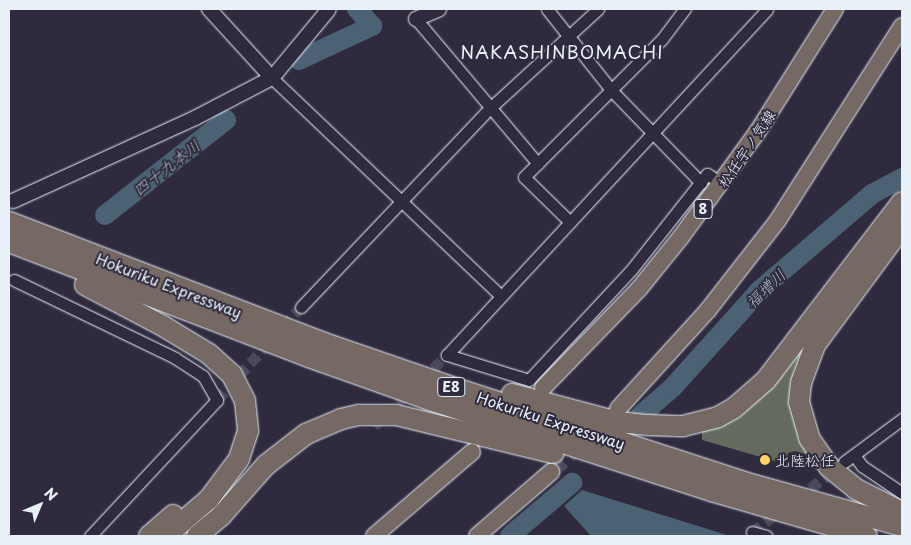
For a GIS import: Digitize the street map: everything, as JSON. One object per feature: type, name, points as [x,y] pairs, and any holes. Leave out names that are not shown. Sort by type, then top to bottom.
[{"type":"highway","points":[[324,343],[618,422],[666,427],[701,422],[734,408],[766,380],[902,202]]},
{"type":"highway","name":"Hokuriku Expressway","points":[[9,222],[324,343],[586,432],[902,526]]},
{"type":"highway","points":[[902,227],[815,345],[802,377],[800,402],[809,438],[829,467],[856,489],[902,512]]},
{"type":"highway","name":"Hokuriku Expressway","points":[[9,242],[309,357],[711,491],[867,536]]},
{"type":"highway","points":[[9,250],[164,326],[221,364],[240,387],[248,416],[245,446],[236,481],[221,516],[198,536]]},
{"type":"highway","points":[[166,536],[209,499],[306,434],[341,418],[378,414],[418,419],[711,491]]},
{"type":"highway","points":[[149,536],[202,491],[236,481]]},
{"type":"highway","points":[[182,536],[236,481]]},
{"type":"main road","name":"松任宇ノ気線","points":[[543,388],[639,289],[722,184],[835,9]]},
{"type":"main road","points":[[618,409],[708,310],[778,220],[902,26]]},
{"type":"main road","points":[[374,536],[472,452]]},
{"type":"main road","points":[[477,536],[551,472]]},
{"type":"street","points":[[209,9],[272,78],[399,202],[501,296]]},
{"type":"street","points":[[13,201],[195,118],[272,78],[329,9]]},
{"type":"street","points":[[439,9],[416,19],[489,109],[538,164]]},
{"type":"street","points":[[548,9],[612,91],[650,134],[700,183]]},
{"type":"street","points":[[302,308],[399,202],[489,109],[568,34],[598,9]]},
{"type":"street","points":[[570,222],[524,177],[662,39],[685,9]]},
{"type":"street","points":[[722,184],[708,174],[632,269],[529,380],[447,355],[767,9]]},
{"type":"street","points":[[14,280],[175,358],[203,376],[217,400],[90,536]]},
{"type":"street","points":[[902,419],[849,459],[902,493]]},
{"type":"street","points":[[751,535],[766,536]]},
{"type":"green space","points":[[805,345],[802,442],[808,455],[795,451],[788,453],[785,464],[702,440],[702,430]]},
{"type":"water","points":[[582,490],[727,536],[591,536],[564,506]]},
{"type":"waterway","name":"四十九本川","points":[[299,60],[372,26],[357,9]]},
{"type":"waterway","name":"四十九本川","points":[[105,215],[226,120]]},
{"type":"waterway","name":"福増川","points":[[641,415],[673,387],[760,290],[872,194],[902,178]]},
{"type":"waterway","name":"福増川","points":[[510,536],[572,483]]},
{"type":"tunnel","points":[[217,400],[301,307]]},
{"type":"tunnel","points":[[374,426],[447,355]]},
{"type":"tunnel","points":[[551,472],[585,440]]},
{"type":"tunnel","points":[[797,498],[836,469]]},
{"type":"tunnel","points":[[752,532],[782,509]]},
{"type":"place","name":"北陸松任","points":[[765,460]]},
{"type":"district","name":"NAKASHINBOMACHI","points":[[562,52]]}]
